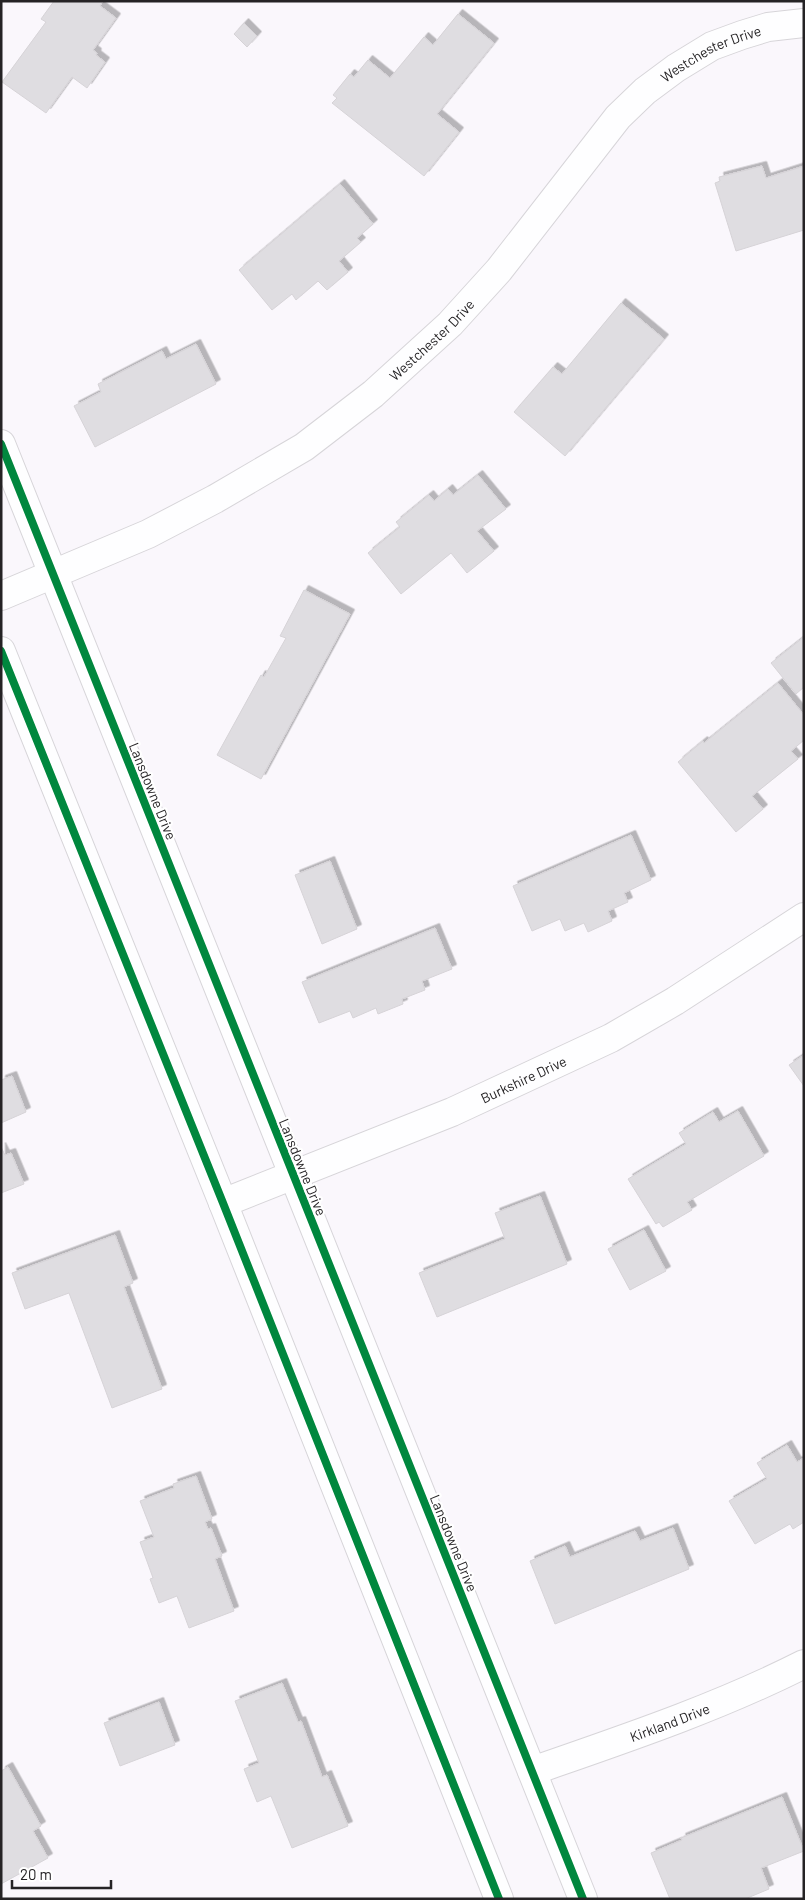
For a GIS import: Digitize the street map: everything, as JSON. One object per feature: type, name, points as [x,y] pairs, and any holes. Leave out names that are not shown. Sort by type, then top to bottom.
[{"type":"street","name":"Westchester Drive","points":[[1,596],[148,534],[215,500],[304,447],[373,394],[450,324],[499,270],[618,117],[645,91],[676,68],[712,46],[768,27],[804,23]]},
{"type":"street","name":"Lansdowne Drive","points":[[1,444],[583,1899]]},
{"type":"street","points":[[1,651],[223,1203],[499,1899]]},
{"type":"street","name":"Burkshire Drive","points":[[223,1203],[452,1112],[611,1038],[675,1001],[804,917]]},
{"type":"street","name":"Kirkland Drive","points":[[532,1771],[679,1719],[759,1686],[804,1664]]},
{"type":"building","points":[[54,1],[103,1],[100,6],[116,18],[93,50],[105,62],[87,88],[72,77],[46,113],[2,82],[46,22],[41,19]]},
{"type":"building","points":[[458,14],[494,43],[437,114],[459,132],[424,176],[332,103],[337,98],[333,95],[350,74],[354,77],[368,60],[390,78],[424,37],[433,45]]},
{"type":"building","points":[[244,23],[257,36],[247,47],[234,34]]},
{"type":"building","points":[[762,166],[766,178],[804,166],[804,230],[736,251],[715,183],[720,181],[719,177]]},
{"type":"building","points":[[340,184],[373,224],[357,238],[361,242],[339,261],[348,272],[327,290],[318,281],[296,300],[292,294],[272,310],[239,270]]},
{"type":"building","points":[[621,303],[664,339],[565,456],[514,412],[553,367],[562,374]]},
{"type":"building","points":[[196,344],[216,384],[95,447],[74,406],[101,392],[98,384],[162,351],[166,359]]},
{"type":"building","points":[[478,475],[506,509],[477,531],[494,551],[467,573],[451,553],[401,594],[368,553],[400,527],[396,522],[429,495],[434,501],[448,489],[453,495]]},
{"type":"building","points":[[304,590],[350,614],[261,779],[217,755],[261,675],[264,677],[286,638],[280,636]]},
{"type":"building","points":[[804,637],[804,687],[796,694],[771,663]]},
{"type":"building","points":[[778,683],[804,715],[804,740],[791,751],[798,759],[752,796],[763,809],[736,832],[678,762]]},
{"type":"building","points":[[631,835],[651,880],[624,893],[628,902],[608,911],[612,921],[588,932],[584,923],[565,931],[560,919],[532,931],[513,886]]},
{"type":"building","points":[[330,861],[357,929],[322,944],[295,875]]},
{"type":"building","points":[[435,928],[452,969],[422,981],[425,990],[402,999],[403,1004],[378,1014],[376,1008],[353,1018],[350,1011],[319,1023],[302,982]]},
{"type":"building","points":[[804,1055],[804,1086],[789,1065]]},
{"type":"building","points":[[12,1076],[26,1112],[1,1123],[1,1080]]},
{"type":"building","points":[[738,1111],[764,1156],[687,1202],[692,1210],[663,1227],[659,1222],[656,1224],[628,1179],[686,1144],[679,1133],[713,1112],[719,1122]]},
{"type":"building","points":[[1,1147],[5,1155],[11,1153],[24,1184],[1,1193]]},
{"type":"building","points":[[540,1196],[567,1264],[437,1317],[419,1273],[505,1239],[495,1213]]},
{"type":"building","points":[[644,1230],[666,1271],[630,1290],[608,1249]]},
{"type":"building","points":[[115,1235],[133,1283],[124,1287],[162,1389],[112,1408],[69,1293],[25,1309],[12,1273]]},
{"type":"building","points":[[787,1445],[797,1462],[804,1458],[804,1522],[793,1529],[790,1524],[755,1544],[729,1501],[767,1479],[757,1463]]},
{"type":"building","points":[[196,1476],[212,1519],[205,1522],[208,1529],[211,1528],[222,1556],[215,1559],[234,1611],[189,1628],[177,1596],[159,1603],[150,1579],[153,1578],[140,1542],[154,1537],[140,1501],[174,1488],[173,1484]]},
{"type":"building","points":[[673,1528],[689,1569],[555,1624],[530,1561],[565,1546],[570,1557],[635,1531],[640,1541]]},
{"type":"building","points":[[282,1683],[298,1722],[301,1721],[322,1777],[327,1775],[348,1826],[292,1848],[271,1796],[257,1802],[244,1769],[259,1763],[235,1701]]},
{"type":"building","points":[[159,1702],[175,1745],[120,1766],[104,1723]]},
{"type":"building","points":[[8,1767],[41,1826],[33,1831],[48,1858],[1,1884],[1,1771]]},
{"type":"building","points":[[782,1797],[804,1851],[761,1868],[769,1889],[745,1899],[670,1899],[651,1853],[682,1840],[681,1838]]},
{"type":"cycle path","points":[[1,444],[583,1899]]},
{"type":"cycle path","points":[[1,651],[223,1203],[499,1899]]}]
